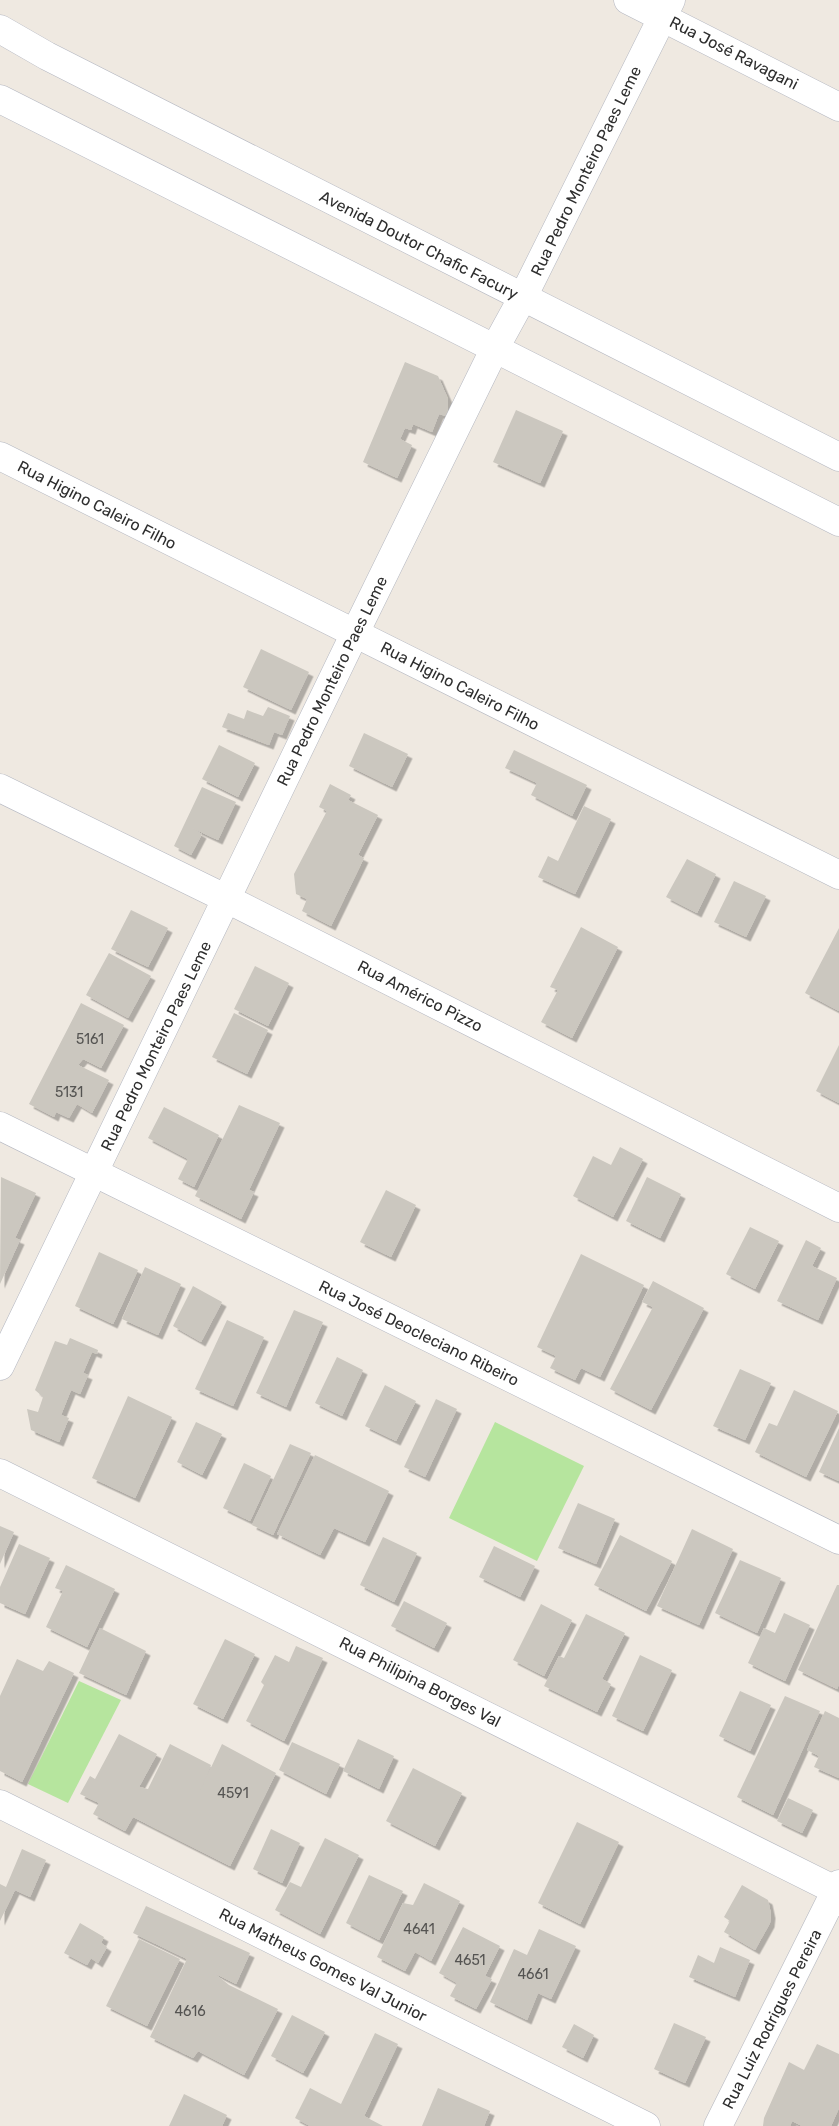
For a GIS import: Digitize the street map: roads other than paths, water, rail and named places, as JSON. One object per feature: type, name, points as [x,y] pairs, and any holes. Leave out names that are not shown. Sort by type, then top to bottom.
[{"type":"street","name":"Rua José Ravagani","points":[[628,0],[666,9],[839,107]]},
{"type":"street","name":"Rua Pedro Monteiro Paes Leme","points":[[0,1366],[228,899],[355,633],[495,348],[523,297],[666,9]]},
{"type":"street","name":"Avenida Doutor Chafic Facury","points":[[0,29],[46,56],[839,457]]},
{"type":"street","points":[[0,99],[839,522]]},
{"type":"street","name":"Rua Higino Caleiro Filho","points":[[0,456],[839,875]]},
{"type":"street","name":"Rua Américo Pizzo","points":[[0,788],[228,899],[839,1208]]},
{"type":"street","name":"Rua José Deocleciano Ribeiro","points":[[0,1126],[839,1540]]},
{"type":"street","name":"Rua Philipina Borges Val","points":[[0,1473],[838,1889]]},
{"type":"street","name":"Rua Matheus Gomes Val Junior","points":[[0,1804],[646,2126]]},
{"type":"street","name":"Rua Luiz Rodrigues Pereira","points":[[718,2126],[838,1889]]}]
